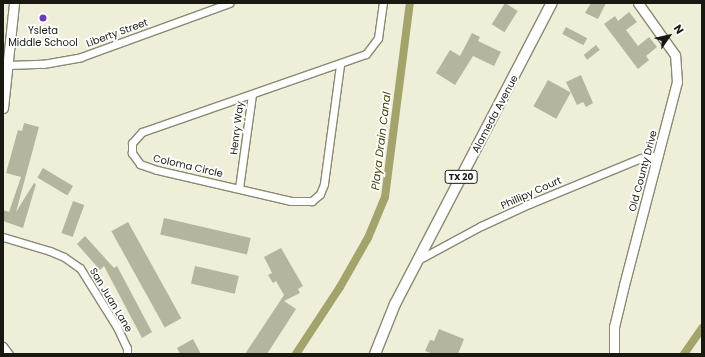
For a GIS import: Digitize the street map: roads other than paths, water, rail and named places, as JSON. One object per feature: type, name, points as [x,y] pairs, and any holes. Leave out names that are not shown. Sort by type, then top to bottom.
[{"type":"main road","name":"Alameda Avenue","points":[[375,354],[395,304],[416,261],[552,3]]},
{"type":"street","points":[[3,108],[14,3]]},
{"type":"street","name":"Liberty Street","points":[[8,65],[43,64],[81,57],[229,3]]},
{"type":"street","name":"Coloma Circle","points":[[340,65],[324,184],[320,194],[312,201],[302,202],[142,165],[132,153],[132,143],[142,132],[340,65],[366,54],[376,45],[383,3]]},
{"type":"street","name":"Old County Drive","points":[[614,354],[614,327],[674,97],[678,70],[670,46],[638,3]]},
{"type":"street","name":"Henry Way","points":[[239,188],[252,94]]},
{"type":"street","name":"Phillipy Court","points":[[416,261],[481,226],[529,204],[641,158],[659,155]]},
{"type":"street","name":"San Juan Lane","points":[[3,237],[50,251],[64,257],[80,268],[117,327],[127,348],[128,354]]},
{"type":"street","points":[[3,346],[9,354]]},
{"type":"waterway","name":"Playa Drain Canal","points":[[296,354],[340,287],[368,238],[385,197],[410,3]]},
{"type":"waterway","points":[[684,354],[702,328]]},
{"type":"place","name":"Ysleta Middle School","points":[[43,18]]}]
